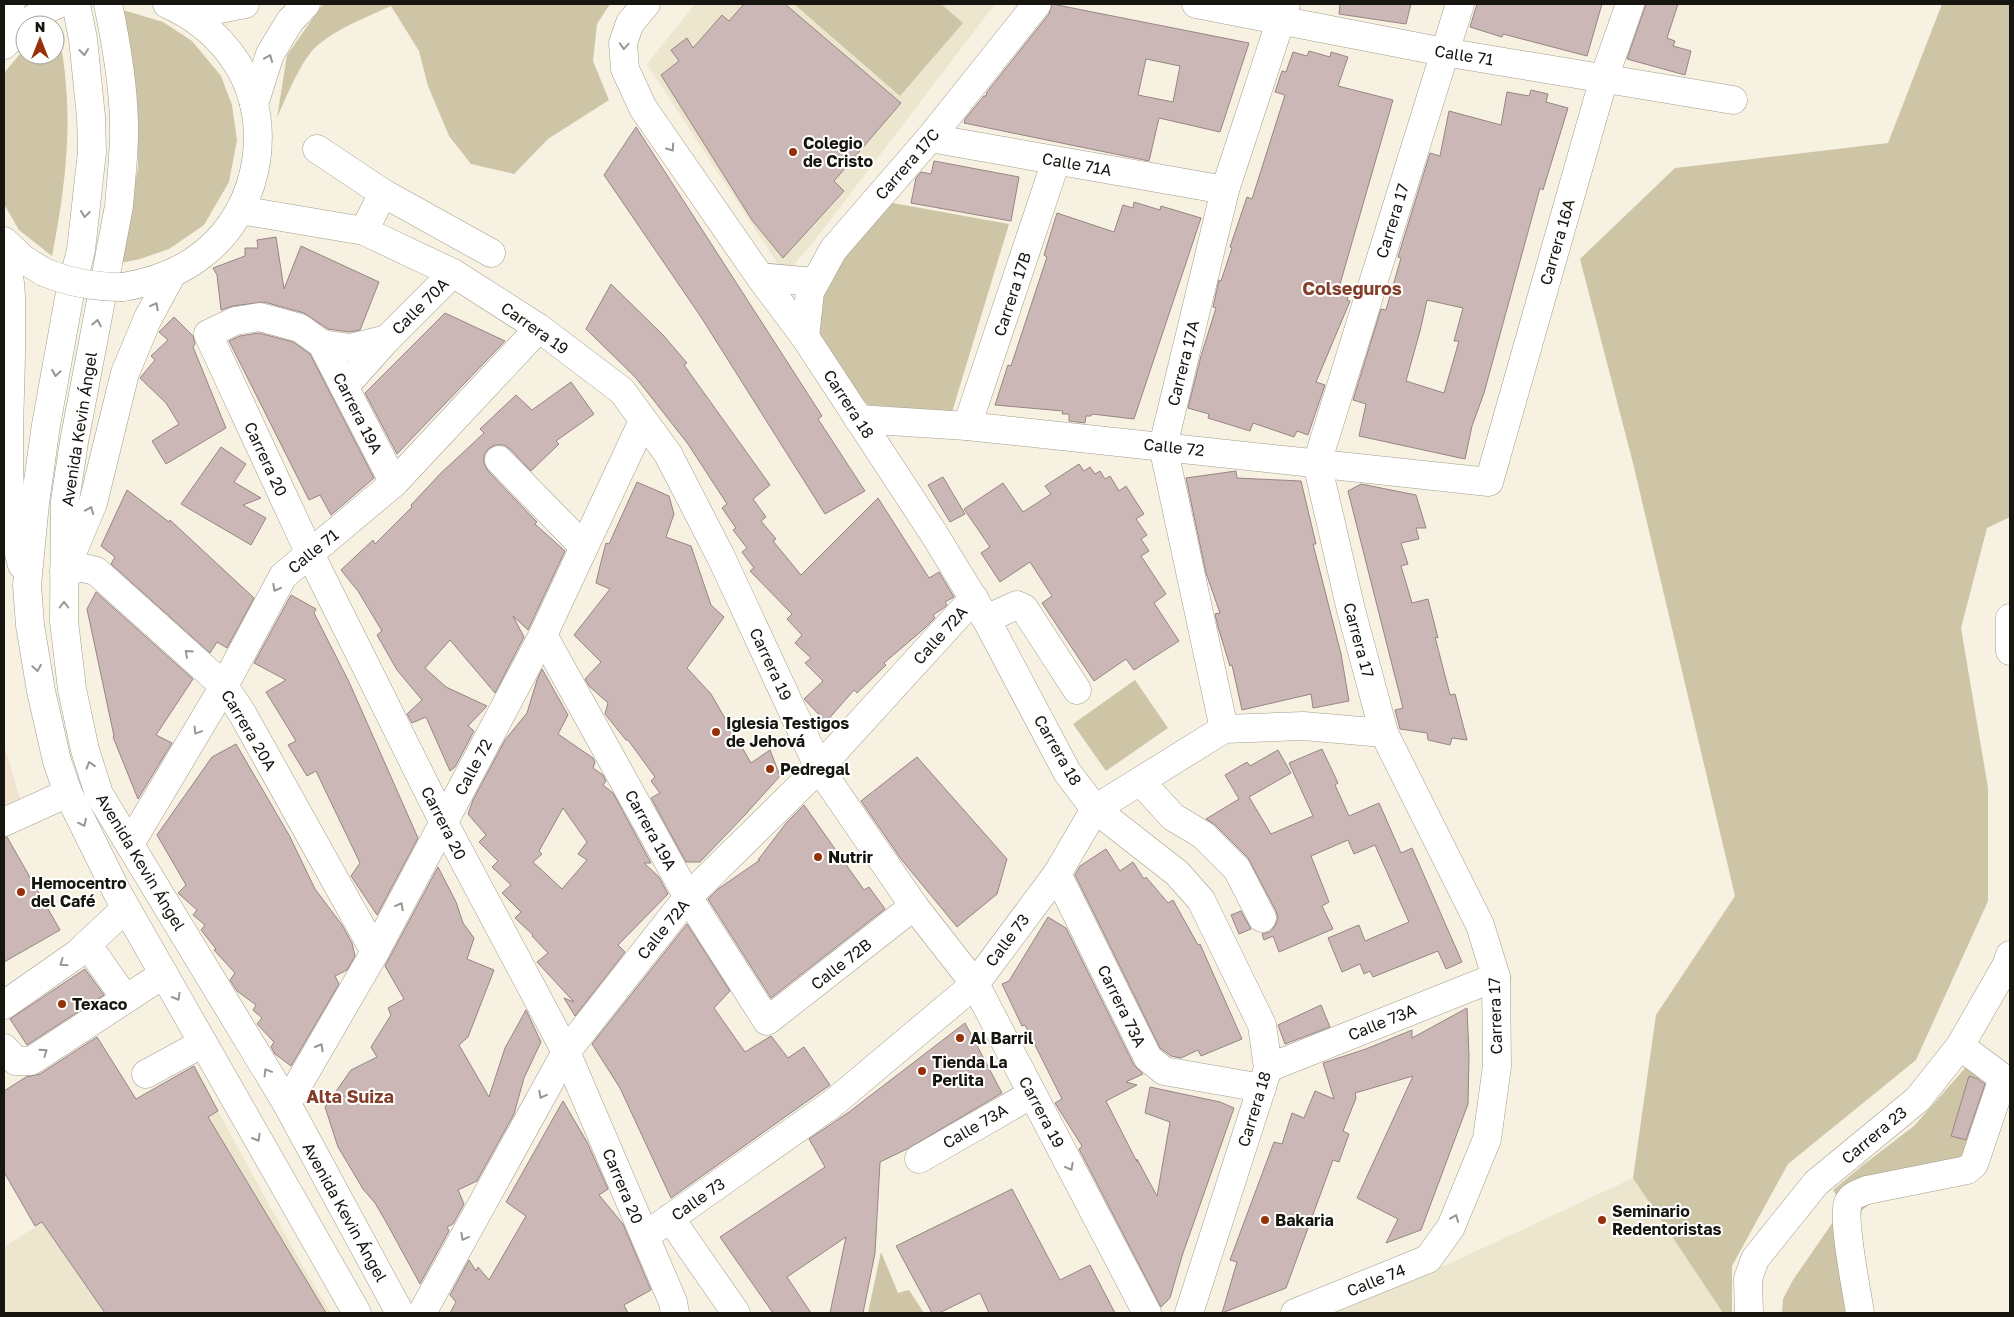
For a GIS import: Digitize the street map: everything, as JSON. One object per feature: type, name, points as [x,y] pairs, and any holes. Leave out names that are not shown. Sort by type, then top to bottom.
[{"type":"street","points":[[4,33],[11,4]]},
{"type":"street","name":"Avenida Kevin Ángel","points":[[76,4],[83,39],[91,117],[92,152],[81,250],[69,298],[46,425],[27,585],[30,625],[40,691],[68,793],[126,908],[357,1313]]},
{"type":"street","name":"Avenida Kevin Ángel","points":[[108,4],[121,87],[124,148],[119,206],[74,442],[65,501],[64,621],[72,689],[85,750],[99,794],[286,1104],[400,1313]]},
{"type":"street","points":[[179,8],[244,4]]},
{"type":"street","points":[[254,104],[270,54],[290,21],[306,4]]},
{"type":"street","name":"Carrera 18","points":[[646,4],[630,23],[623,43],[625,69],[643,108],[760,277],[805,337],[980,608],[1067,772],[1095,809],[1177,873],[1201,900],[1262,1025],[1265,1078],[1189,1313]]},
{"type":"street","name":"Carrera 17C","points":[[805,337],[808,305],[814,282],[833,250],[930,138],[1037,4]]},
{"type":"street","name":"Calle 71","points":[[1196,4],[1284,12],[1444,52],[1733,100]]},
{"type":"street","name":"Carrera 17","points":[[1428,1259],[1451,1227],[1487,1139],[1497,1066],[1496,977],[1480,925],[1384,733],[1350,610],[1317,463],[1460,4]]},
{"type":"street","name":"Carrera 16A","points":[[1489,482],[1604,78],[1630,4]]},
{"type":"street","points":[[4,45],[23,26],[53,6]]},
{"type":"street","points":[[4,241],[23,259],[44,272],[80,284],[123,287],[148,282],[172,274],[204,254],[218,241],[240,210],[251,185],[257,158],[258,131],[254,104],[245,78],[231,53],[212,32],[179,8]]},
{"type":"street","name":"Carrera 17A","points":[[1224,729],[1163,446],[1225,190],[1284,12]]},
{"type":"street","name":"Calle 71A","points":[[930,138],[1225,190]]},
{"type":"street","points":[[316,148],[382,194],[491,253]]},
{"type":"street","name":"Carrera 17B","points":[[967,426],[1056,161]]},
{"type":"street","points":[[251,185],[271,206],[290,218]]},
{"type":"street","points":[[364,230],[382,194]]},
{"type":"street","name":"Carrera 19","points":[[240,210],[364,230],[453,273],[539,328],[622,391],[668,454],[721,557],[820,768],[914,906],[975,984],[1147,1313]]},
{"type":"street","points":[[4,254],[8,266],[11,316],[11,516],[27,585]]},
{"type":"street","name":"Calle 70A","points":[[344,387],[387,339],[453,273]]},
{"type":"street","points":[[64,571],[93,503],[125,373],[148,318],[172,274]]},
{"type":"street","points":[[760,277],[814,282]]},
{"type":"street","name":"Carrera 20","points":[[322,344],[300,328],[260,316],[235,320],[208,334],[310,554],[444,824],[566,1052],[645,1236],[671,1310]]},
{"type":"street","name":"Calle 71","points":[[130,844],[224,686],[283,576],[394,483],[539,328]]},
{"type":"street","name":"Calle 70A","points":[[322,344],[350,348],[387,339]]},
{"type":"street","name":"Carrera 19A","points":[[322,344],[394,483]]},
{"type":"street","name":"Calle 72","points":[[858,419],[967,426],[1489,482]]},
{"type":"street","name":"Calle 72","points":[[286,1104],[375,952],[543,635],[643,420]]},
{"type":"street","points":[[499,460],[584,547]]},
{"type":"street","name":"Carrera 20A","points":[[64,571],[83,568],[96,570],[224,686],[242,713],[375,952]]},
{"type":"street","points":[[980,608],[1017,606],[1024,608],[1077,690]]},
{"type":"street","name":"Calle 72A","points":[[422,1313],[566,1052],[688,897],[980,608]]},
{"type":"street","points":[[2010,618],[2010,651]]},
{"type":"street","name":"Carrera 19A","points":[[543,635],[688,897],[767,1021]]},
{"type":"street","name":"Calle 73","points":[[645,1236],[832,1104],[975,984],[1057,874],[1095,809],[1224,729],[1302,726],[1384,733]]},
{"type":"street","points":[[1140,781],[1173,817],[1203,835],[1237,869],[1262,918]]},
{"type":"street","points":[[4,822],[68,793]]},
{"type":"street","name":"Carrera 73A","points":[[1057,874],[1148,1058],[1164,1071],[1265,1078]]},
{"type":"street","name":"Calle 72B","points":[[767,1021],[914,906]]},
{"type":"street","points":[[4,1005],[77,954],[126,908]]},
{"type":"street","points":[[87,944],[125,998]]},
{"type":"street","name":"Carrera 23","points":[[1749,1313],[1748,1279],[1755,1259],[1816,1183],[1918,1099],[1960,1046],[2006,966],[2010,955]]},
{"type":"street","points":[[4,1048],[16,1061],[31,1061],[164,974]]},
{"type":"street","name":"Calle 73A","points":[[1265,1078],[1496,977]]},
{"type":"street","points":[[146,1074],[203,1043]]},
{"type":"street","points":[[1860,1313],[1847,1219],[1848,1203],[1854,1195],[1867,1190],[1967,1170],[1974,1164],[2003,1078],[1960,1046]]},
{"type":"street","name":"Calle 73A","points":[[919,1159],[1032,1094]]},
{"type":"street","points":[[670,1218],[736,1313]]},
{"type":"street","name":"Calle 74","points":[[1295,1313],[1428,1259]]},
{"type":"shaded area","points":[[323,4],[610,4],[597,24],[593,61],[609,100],[548,139],[514,174],[471,164],[449,136],[428,86],[419,51],[391,6],[336,32],[319,44],[307,58],[295,78],[277,118],[287,55]]},
{"type":"shaded area","name":"Colegio de Cristo","points":[[695,4],[995,4],[815,240],[785,275],[647,64]]},
{"type":"shaded area","points":[[794,4],[941,4],[963,23],[900,96]]},
{"type":"shaded area","points":[[1942,4],[2010,4],[2010,517],[1987,528],[1961,628],[1988,788],[1988,901],[1916,1060],[1788,1164],[1732,1266],[1732,1313],[1723,1313],[1633,1178],[1656,1015],[1735,896],[1633,463],[1580,259],[1675,168],[1888,143]]},
{"type":"shaded area","points":[[123,10],[163,22],[192,41],[221,76],[232,105],[237,140],[229,182],[204,225],[169,249],[140,259],[120,263],[138,168],[137,116]]},
{"type":"shaded area","points":[[15,60],[15,65],[63,65],[67,107],[67,150],[63,193],[52,256],[19,230],[4,204],[4,73]]},
{"type":"shaded area","points":[[887,202],[1009,224],[952,412],[868,405],[838,374],[818,331],[821,291],[839,263]]},
{"type":"shaded area","points":[[1135,680],[1168,728],[1106,771],[1073,724]]},
{"type":"shaded area","points":[[4,744],[21,802],[4,810]]},
{"type":"shaded area","points":[[1966,1067],[1997,1084],[1969,1076],[1951,1135],[1979,1144],[1985,1168],[1873,1202],[1862,1210],[1860,1220],[1873,1313],[1782,1313],[1783,1299],[1793,1280],[1844,1206],[1833,1190],[1914,1126]]},
{"type":"shaded area","points":[[218,1111],[303,1267],[331,1313],[4,1313],[4,1247]]},
{"type":"shaded area","name":"Seminario Redentoristas","points":[[1633,1178],[1723,1313],[1334,1313],[1455,1261]]},
{"type":"shaded area","points":[[881,1252],[898,1293],[909,1290],[924,1313],[868,1313]]},
{"type":"building","name":"Colegio de Cristo","points":[[744,4],[785,4],[901,103],[834,181],[844,191],[783,258],[752,220],[661,75],[679,61],[671,50],[687,38],[693,48],[722,15],[729,21]]},
{"type":"building","points":[[1052,4],[1249,43],[1220,132],[1159,118],[1149,161],[964,123],[965,119],[986,96],[987,92],[1049,14]],"holes":[[[1146,59],[1180,66],[1173,102],[1138,95]]]},
{"type":"building","points":[[1340,4],[1411,4],[1406,24],[1339,14]]},
{"type":"building","points":[[1477,4],[1602,4],[1587,56],[1503,34],[1502,37],[1470,27]]},
{"type":"building","points":[[1646,4],[1678,4],[1667,38],[1675,41],[1673,46],[1691,51],[1685,75],[1627,59]]},
{"type":"building","points":[[1309,51],[1330,57],[1331,52],[1348,57],[1338,86],[1393,100],[1338,291],[1349,294],[1347,300],[1350,301],[1316,382],[1325,385],[1308,435],[1297,431],[1294,437],[1253,423],[1250,431],[1208,418],[1209,414],[1188,408],[1201,356],[1216,308],[1213,307],[1219,280],[1221,281],[1247,197],[1252,199],[1285,95],[1275,92],[1282,71],[1286,72],[1293,52],[1307,56]]},
{"type":"building","points":[[1531,90],[1548,94],[1546,102],[1568,108],[1543,190],[1540,188],[1484,393],[1472,426],[1465,459],[1359,436],[1366,404],[1353,400],[1381,309],[1386,310],[1401,258],[1398,257],[1430,153],[1440,156],[1449,111],[1501,125],[1507,92],[1529,96]],"holes":[[[1427,300],[1463,308],[1454,341],[1459,341],[1444,393],[1406,381]]]},
{"type":"building","points":[[636,127],[822,416],[818,419],[865,491],[825,514],[701,317],[604,175]]},
{"type":"building","points":[[934,161],[1019,177],[1011,221],[911,203],[916,178],[921,172],[931,174]]},
{"type":"building","points":[[1134,202],[1160,210],[1161,206],[1201,218],[1134,419],[1092,414],[1091,416],[1086,416],[1085,423],[1069,421],[1069,414],[1062,414],[1063,411],[995,405],[1008,365],[1011,366],[1047,257],[1044,255],[1057,213],[1114,232],[1123,205],[1133,208]]},
{"type":"building","points":[[276,237],[284,289],[301,246],[379,282],[360,330],[349,332],[328,329],[304,313],[264,302],[233,306],[221,310],[217,275],[213,268],[245,256],[245,248],[258,248],[257,240]]},
{"type":"building","points":[[611,284],[663,335],[687,363],[684,365],[770,485],[753,499],[766,517],[761,521],[776,539],[773,541],[801,575],[878,498],[929,578],[939,572],[954,597],[945,602],[947,605],[933,615],[935,618],[884,663],[886,665],[857,693],[854,690],[826,722],[804,699],[823,681],[805,663],[811,658],[795,643],[802,635],[787,619],[792,614],[750,571],[754,568],[742,552],[747,548],[733,530],[736,528],[722,508],[727,504],[688,444],[648,393],[635,377],[586,329]]},
{"type":"building","points":[[445,313],[505,341],[397,454],[365,393]]},
{"type":"building","points":[[174,317],[193,336],[195,344],[193,347],[226,428],[166,464],[152,441],[179,424],[166,403],[140,378],[155,360],[151,356],[168,340],[159,332]]},
{"type":"building","points":[[259,333],[293,342],[310,354],[374,478],[331,515],[320,495],[309,500],[229,341],[240,336]]},
{"type":"building","points":[[571,382],[594,414],[556,441],[559,444],[531,471],[504,445],[495,445],[488,449],[484,455],[484,463],[488,471],[537,522],[535,524],[565,551],[528,630],[513,616],[524,637],[495,693],[450,640],[425,668],[446,687],[487,706],[468,726],[474,731],[455,767],[450,771],[426,717],[412,723],[407,714],[422,700],[397,670],[377,635],[382,631],[358,591],[341,570],[373,540],[375,544],[412,507],[411,505],[441,473],[484,433],[480,429],[516,395],[532,410]]},
{"type":"building","points":[[221,447],[246,464],[234,482],[261,498],[243,505],[266,518],[251,545],[181,504]]},
{"type":"building","points":[[1079,464],[1084,471],[1090,467],[1095,474],[1100,471],[1105,479],[1110,476],[1119,491],[1126,486],[1144,514],[1136,519],[1147,535],[1141,539],[1149,551],[1141,556],[1166,594],[1154,603],[1179,641],[1134,670],[1126,659],[1094,681],[1042,603],[1052,596],[1030,562],[1000,582],[981,553],[990,547],[964,509],[1003,483],[1023,512],[1051,494],[1045,486]]},
{"type":"building","points":[[1236,471],[1237,478],[1301,481],[1316,544],[1313,544],[1341,654],[1349,701],[1313,708],[1311,694],[1242,710],[1232,665],[1230,666],[1218,627],[1215,614],[1220,613],[1206,573],[1186,478]]},
{"type":"building","points":[[943,477],[965,514],[950,522],[928,485]]},
{"type":"building","points":[[637,482],[669,496],[674,514],[666,537],[691,546],[711,605],[724,617],[687,668],[711,694],[751,763],[770,750],[780,776],[700,862],[686,862],[651,798],[660,793],[651,781],[655,777],[628,740],[605,714],[608,703],[589,686],[585,679],[601,662],[574,635],[610,589],[596,583],[600,566],[606,543],[609,544]]},
{"type":"building","points":[[1361,484],[1416,495],[1426,528],[1416,528],[1419,539],[1401,543],[1408,564],[1401,566],[1412,603],[1428,599],[1438,638],[1435,637],[1450,695],[1455,694],[1467,740],[1452,738],[1450,745],[1428,740],[1427,733],[1400,729],[1395,710],[1403,708],[1348,491]]},
{"type":"building","points":[[127,490],[169,522],[170,520],[254,598],[227,648],[217,642],[210,653],[111,564],[115,557],[101,546]]},
{"type":"building","points":[[96,592],[193,679],[156,735],[172,743],[138,799],[113,737],[87,609]]},
{"type":"building","points":[[291,595],[316,609],[314,613],[349,682],[418,838],[377,915],[351,876],[360,863],[316,771],[307,776],[288,745],[296,741],[266,692],[286,680],[254,663]]},
{"type":"building","points":[[542,669],[568,715],[558,734],[593,758],[595,762],[593,768],[603,775],[606,781],[603,785],[613,793],[651,863],[644,863],[659,877],[668,894],[618,945],[625,952],[575,1016],[564,998],[574,1002],[537,962],[548,953],[515,918],[521,912],[502,893],[511,885],[492,867],[498,861],[479,842],[486,835],[468,814],[473,800],[505,740],[527,713]],"holes":[[[563,808],[587,842],[578,854],[587,860],[562,889],[533,862],[542,854],[539,851]]]},
{"type":"building","points":[[236,744],[289,835],[315,889],[342,925],[352,943],[355,956],[347,970],[335,976],[339,984],[291,1066],[275,1054],[271,1047],[274,1042],[257,1024],[262,1018],[253,1010],[256,1005],[237,991],[230,980],[235,973],[214,950],[216,949],[201,930],[205,925],[193,915],[197,910],[178,893],[186,885],[157,835],[212,757]]},
{"type":"building","points":[[1322,749],[1338,783],[1335,785],[1349,816],[1379,803],[1401,853],[1412,848],[1462,962],[1446,969],[1438,951],[1373,977],[1370,971],[1364,974],[1360,964],[1342,972],[1328,938],[1359,925],[1365,941],[1409,922],[1375,845],[1354,854],[1348,840],[1311,856],[1329,902],[1322,906],[1333,929],[1279,952],[1273,936],[1264,940],[1262,934],[1270,932],[1275,926],[1278,918],[1276,911],[1248,858],[1214,824],[1206,819],[1239,799],[1225,775],[1247,762],[1250,766],[1278,750],[1291,773],[1249,797],[1271,834],[1313,816],[1289,763]]},
{"type":"building","points":[[917,757],[1007,859],[997,894],[957,927],[901,859],[861,801]]},
{"type":"building","points":[[804,805],[864,890],[869,887],[885,909],[771,998],[708,899],[718,889],[760,860],[758,860],[787,822]]},
{"type":"building","name":"Hemocentro del Café","points":[[4,837],[7,837],[60,930],[4,962]]},
{"type":"building","points":[[1106,849],[1120,871],[1133,862],[1144,879],[1146,877],[1168,903],[1173,900],[1198,945],[1200,944],[1242,1039],[1201,1056],[1198,1050],[1181,1058],[1171,1056],[1160,1048],[1075,875],[1080,866]]},
{"type":"building","points":[[438,867],[456,902],[463,923],[474,938],[467,959],[494,970],[468,1037],[459,1045],[489,1097],[505,1048],[526,1010],[541,1042],[524,1078],[514,1114],[477,1181],[458,1190],[464,1204],[453,1224],[447,1227],[449,1231],[420,1284],[375,1203],[363,1189],[338,1147],[325,1107],[351,1070],[377,1057],[371,1047],[391,1015],[388,1008],[404,999],[385,966]]},
{"type":"building","points":[[1241,911],[1251,929],[1239,934],[1231,915]]},
{"type":"building","points":[[1048,917],[1066,928],[1134,1065],[1143,1074],[1126,1082],[1137,1085],[1106,1101],[1137,1162],[1137,1159],[1157,1196],[1170,1122],[1145,1113],[1150,1087],[1220,1102],[1234,1108],[1182,1256],[1170,1298],[1161,1307],[1079,1149],[1082,1146],[1055,1103],[1062,1099],[1025,1025],[1022,1026],[1002,984],[1009,981]]},
{"type":"building","points":[[687,924],[730,991],[714,1008],[745,1052],[771,1036],[788,1058],[804,1047],[830,1085],[671,1198],[620,1088],[592,1044]]},
{"type":"building","name":"Texaco","points":[[85,969],[104,995],[27,1045],[10,1019]]},
{"type":"building","points":[[1321,1005],[1330,1027],[1285,1044],[1278,1025]]},
{"type":"building","points":[[1467,1008],[1469,1055],[1468,1104],[1421,1230],[1386,1243],[1398,1219],[1357,1198],[1413,1076],[1355,1093],[1356,1098],[1343,1131],[1349,1134],[1339,1162],[1333,1160],[1286,1288],[1222,1313],[1237,1262],[1230,1260],[1274,1142],[1282,1144],[1292,1113],[1304,1118],[1315,1091],[1334,1099],[1323,1063],[1366,1049],[1412,1030],[1412,1038]]},
{"type":"building","points":[[965,1023],[1002,1093],[909,1148],[880,1162],[875,1253],[863,1313],[830,1313],[846,1237],[787,1277],[811,1313],[773,1313],[720,1237],[825,1167],[809,1139],[849,1112]]},
{"type":"building","points":[[97,1037],[136,1099],[194,1066],[218,1111],[208,1117],[326,1313],[105,1313],[42,1222],[35,1226],[4,1172],[4,1091],[26,1077],[40,1074]]},
{"type":"building","points":[[1969,1076],[1985,1084],[1966,1140],[1951,1136]]},
{"type":"building","points":[[563,1101],[587,1142],[608,1189],[599,1195],[623,1224],[651,1290],[624,1305],[628,1313],[450,1313],[456,1302],[450,1295],[469,1260],[476,1271],[478,1267],[489,1280],[526,1216],[506,1202]]},
{"type":"building","points":[[1012,1189],[1060,1280],[1090,1265],[1115,1313],[989,1313],[980,1293],[939,1313],[932,1313],[896,1246]]},
{"type":"place","name":"Colegio de Cristo","points":[[793,152]]},
{"type":"place","name":"Iglesia Testigos de Jehová","points":[[716,732]]},
{"type":"place","name":"Pedregal","points":[[770,769]]},
{"type":"place","name":"Nutrir","points":[[818,857]]},
{"type":"place","name":"Hemocentro del Café","points":[[21,892]]},
{"type":"place","name":"Texaco","points":[[62,1004]]},
{"type":"place","name":"Al Barril","points":[[960,1038]]},
{"type":"place","name":"Tienda La Perlita","points":[[922,1071]]},
{"type":"place","name":"Bakaria","points":[[1265,1220]]},
{"type":"place","name":"Seminario Redentoristas","points":[[1602,1220]]},
{"type":"district","name":"Colseguros","points":[[1352,289]]},
{"type":"district","name":"Alta Suiza","points":[[350,1097]]}]
